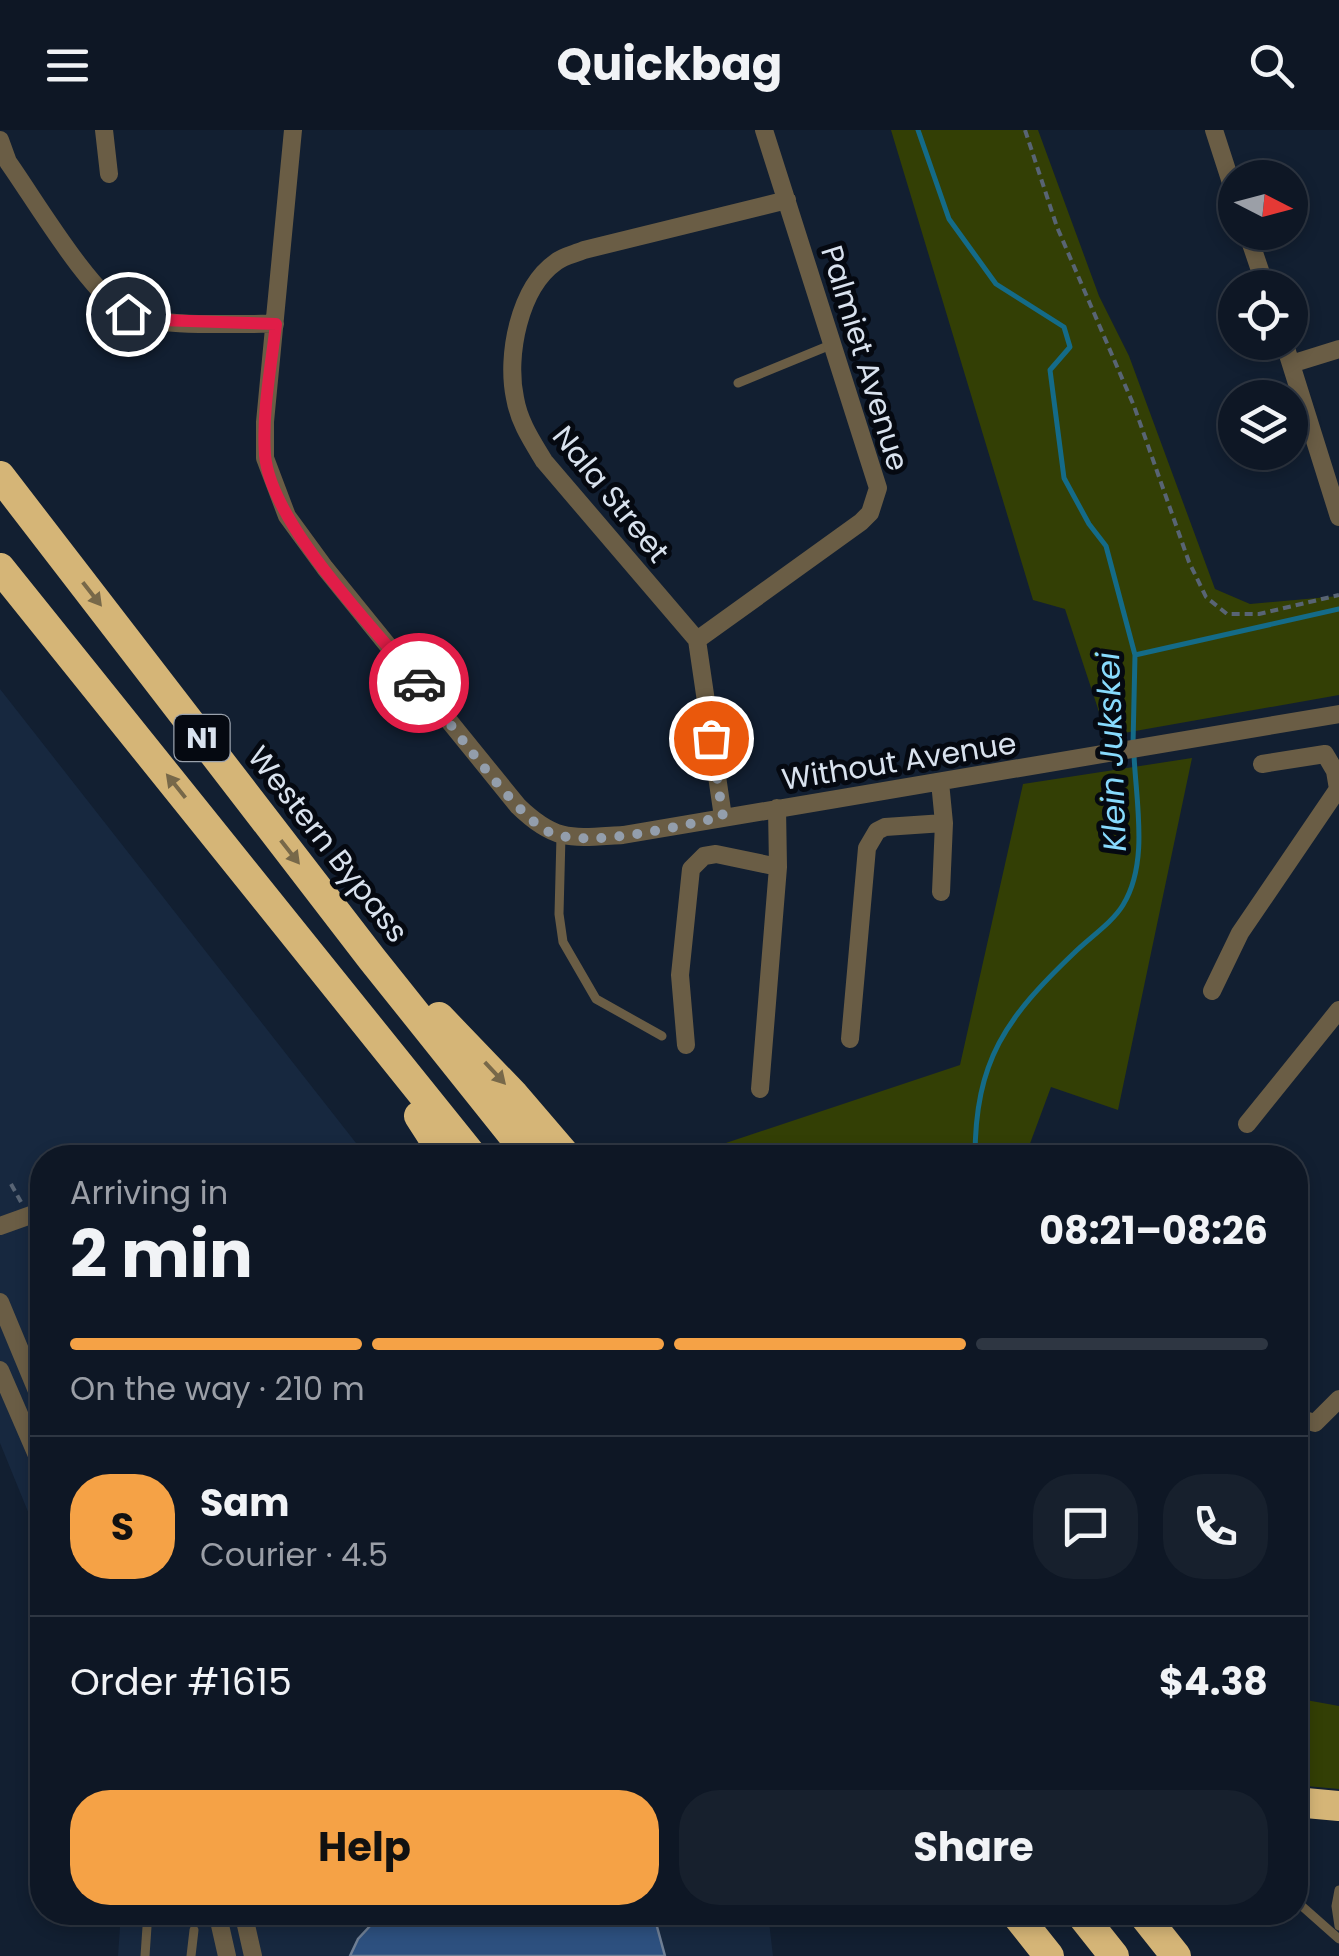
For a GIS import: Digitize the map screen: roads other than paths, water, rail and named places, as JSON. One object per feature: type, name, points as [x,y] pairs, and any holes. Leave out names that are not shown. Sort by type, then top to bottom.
[{"type":"highway","name":"Western Bypass","points":[[0,476],[372,960],[521,1145]]},
{"type":"highway","name":"N1","points":[[0,568],[464,1145]]},
{"type":"highway","points":[[372,960],[469,1046],[557,1145]]},
{"type":"highway","points":[[326,971],[438,1145]]},
{"type":"highway","points":[[1308,1803],[1339,1806]]},
{"type":"highway","points":[[1024,1925],[1049,1956]]},
{"type":"highway","points":[[1089,1925],[1114,1956]]},
{"type":"highway","points":[[1151,1925],[1176,1956]]},
{"type":"street","points":[[104,130],[109,174]]},
{"type":"street","points":[[293,130],[265,422],[265,458],[287,516],[324,568],[518,806],[546,832],[561,836]]},
{"type":"street","name":"Palmiet Avenue","points":[[697,640],[870,512],[878,488],[764,130]]},
{"type":"street","points":[[1214,130],[1224,160]]},
{"type":"street","points":[[0,140],[8,162],[92,282],[128,314],[160,320],[276,324]]},
{"type":"street","name":"Nala Street","points":[[697,640],[544,461],[524,428],[514,396],[516,332],[523,302],[556,261],[584,250],[787,200]]},
{"type":"street","points":[[1291,364],[1339,349]]},
{"type":"street","points":[[1290,360],[1339,517]]},
{"type":"street","points":[[697,640],[723,817]]},
{"type":"street","name":"Without Avenue","points":[[561,836],[624,836],[1339,714]]},
{"type":"street","points":[[1212,991],[1240,933],[1338,789],[1315,719]]},
{"type":"street","points":[[1262,764],[1325,754]]},
{"type":"street","points":[[940,782],[944,823],[940,892]]},
{"type":"street","points":[[760,1089],[778,867],[777,808]]},
{"type":"street","points":[[850,1039],[870,839],[877,831],[894,824],[944,823]]},
{"type":"street","points":[[686,1045],[680,974],[691,870],[704,856],[716,854],[778,867]]},
{"type":"street","points":[[1247,1124],[1339,1010]]},
{"type":"street","points":[[0,1226],[30,1215]]},
{"type":"street","points":[[0,1302],[30,1374]]},
{"type":"street","points":[[0,1370],[30,1439]]},
{"type":"street","points":[[1308,1421],[1315,1423],[1339,1399]]},
{"type":"street","points":[[220,1925],[228,1956]]},
{"type":"street","points":[[246,1925],[253,1956]]},
{"type":"lane","points":[[738,383],[833,344]]},
{"type":"lane","points":[[561,836],[559,914],[563,942],[596,998],[662,1036]]},
{"type":"lane","points":[[1339,1890],[1339,1926]]},
{"type":"lane","points":[[1308,1912],[1339,1939]]},
{"type":"lane","points":[[145,1956],[147,1925]]},
{"type":"lane","points":[[191,1956],[194,1930]]},
{"type":"waterway","name":"Klein Jukskei","points":[[918,130],[949,219],[996,284],[1064,327],[1070,347],[1050,370],[1064,478],[1106,546],[1135,655],[1133,744]]},
{"type":"waterway","points":[[1135,655],[1339,609]]},
{"type":"waterway","name":"Klein Jukskei","points":[[975,1145],[981,1094],[999,1043],[1050,976],[1118,912],[1131,888],[1139,832],[1134,755]]}]
